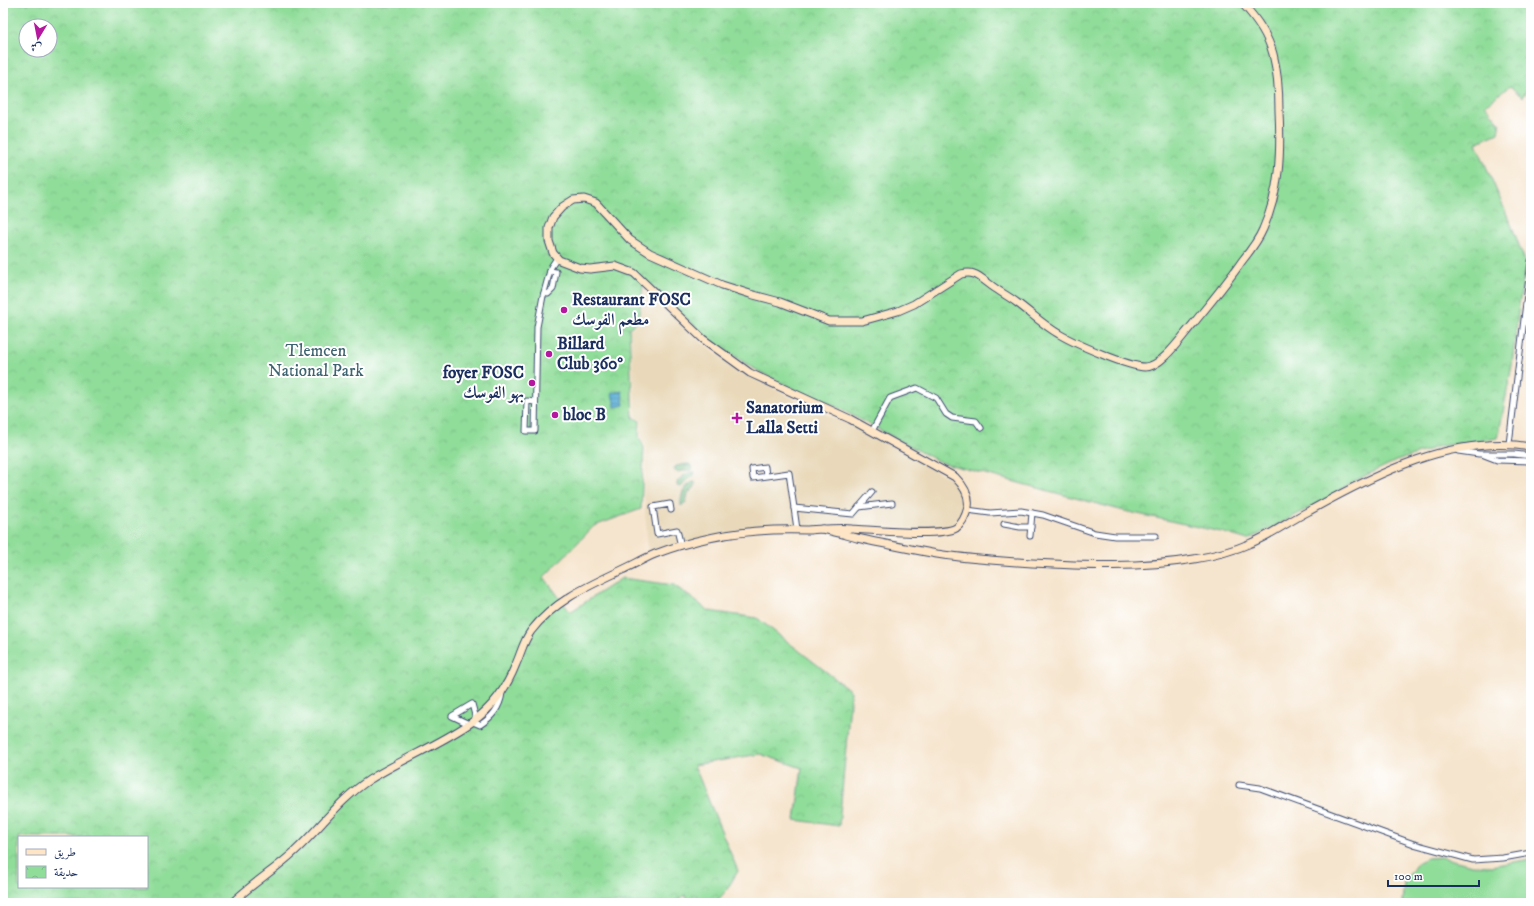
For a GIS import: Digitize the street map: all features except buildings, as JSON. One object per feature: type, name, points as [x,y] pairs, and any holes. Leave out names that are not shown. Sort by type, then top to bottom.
[{"type":"main road","points":[[232,903],[250,886],[294,852],[347,797],[367,781],[442,741],[472,722],[491,704],[502,690],[512,674],[522,645],[541,619],[567,598],[601,579],[656,554],[681,546],[742,533],[797,529],[941,532],[956,527],[961,522],[967,510],[967,495],[963,486],[955,477],[872,431],[745,369],[695,332],[634,273],[615,266],[590,269],[580,268],[556,258],[549,241],[548,234],[551,221],[557,211],[568,202],[579,198],[596,203],[630,240],[650,253],[722,285],[780,302],[829,321],[862,321],[898,311],[914,304],[961,274],[971,273],[979,276],[1069,340],[1127,363],[1145,367],[1151,366],[1170,351],[1232,276],[1258,239],[1274,200],[1278,177],[1280,150],[1279,93],[1276,70],[1273,54],[1263,31],[1242,3]]},
{"type":"main road","points":[[822,530],[886,544],[968,558],[1081,566],[1127,565],[1178,561],[1210,556],[1253,543],[1333,497],[1364,482],[1421,459],[1453,450],[1480,445],[1509,444],[1531,447]]},
{"type":"street","points":[[535,402],[527,401],[526,431],[535,431],[537,327],[550,271],[556,258]]},
{"type":"street","points":[[1509,444],[1531,262]]},
{"type":"street","points":[[872,431],[890,398],[917,388],[936,398],[946,414],[952,418],[976,421],[981,428]]},
{"type":"street","points":[[1453,450],[1482,454],[1514,454],[1531,456]]},
{"type":"street","points":[[1482,454],[1497,460],[1531,462]]},
{"type":"street","points":[[766,476],[789,473],[797,529]]},
{"type":"street","points":[[794,508],[853,514],[872,492]]},
{"type":"street","points":[[859,507],[892,503]]},
{"type":"street","points":[[671,510],[670,504],[652,507],[656,534],[677,530],[681,546]]},
{"type":"street","points":[[967,510],[990,513],[1021,511],[1043,515],[1095,533],[1115,536],[1156,536]]},
{"type":"street","points":[[1030,536],[1032,513]]},
{"type":"street","points":[[1004,524],[1020,527],[1031,527]]},
{"type":"street","points":[[1239,785],[1260,788],[1414,844],[1473,860],[1503,858],[1531,853]]},
{"type":"shaded area","name":"Sanatorium Lalla Setti","points":[[643,288],[702,343],[746,375],[816,410],[870,434],[954,481],[960,488],[963,502],[961,512],[957,520],[952,525],[943,528],[926,529],[853,526],[801,526],[744,530],[648,551],[644,496],[646,447],[641,436],[642,421],[636,416],[630,330],[640,321]]},
{"type":"green space","name":"Tlemcen National Park","points":[[3,3],[1531,3],[1531,95],[1527,90],[1522,97],[1510,86],[1485,105],[1500,123],[1498,133],[1476,143],[1513,229],[1526,264],[1519,305],[1512,365],[1498,438],[1440,446],[1396,461],[1352,482],[1321,502],[1248,540],[1221,532],[1124,511],[940,462],[831,404],[799,392],[751,367],[710,340],[644,279],[638,321],[629,328],[633,417],[640,421],[639,436],[644,448],[641,509],[594,526],[544,577],[570,612],[622,578],[674,585],[709,611],[757,618],[851,691],[839,826],[795,820],[802,768],[760,754],[694,765],[738,871],[726,891],[715,903],[690,903],[685,895],[673,903],[3,903]]},
{"type":"green space","points":[[690,464],[692,468],[691,470],[675,471],[674,469],[676,466]]},
{"type":"green space","points":[[695,472],[694,475],[681,487],[677,486],[677,482],[680,478],[685,474]]},
{"type":"green space","points":[[695,482],[695,487],[688,494],[686,502],[681,506],[683,492],[687,486]]},
{"type":"green space","points":[[1441,857],[1472,865],[1491,866],[1531,859],[1531,903],[1402,903],[1404,883],[1417,863],[1427,858]]},
{"type":"water","points":[[622,391],[624,405],[615,407],[612,393]]},
{"type":"place","name":"Restaurant FOSC مطعم الفوسك","points":[[564,310]]},
{"type":"place","name":"Billard Club 360°","points":[[549,354]]},
{"type":"place","name":"foyer FOSC بهو الفوسك","points":[[532,383]]},
{"type":"place","name":"bloc B","points":[[555,415]]},
{"type":"place","name":"Sanatorium Lalla Setti","points":[[737,418]]}]
